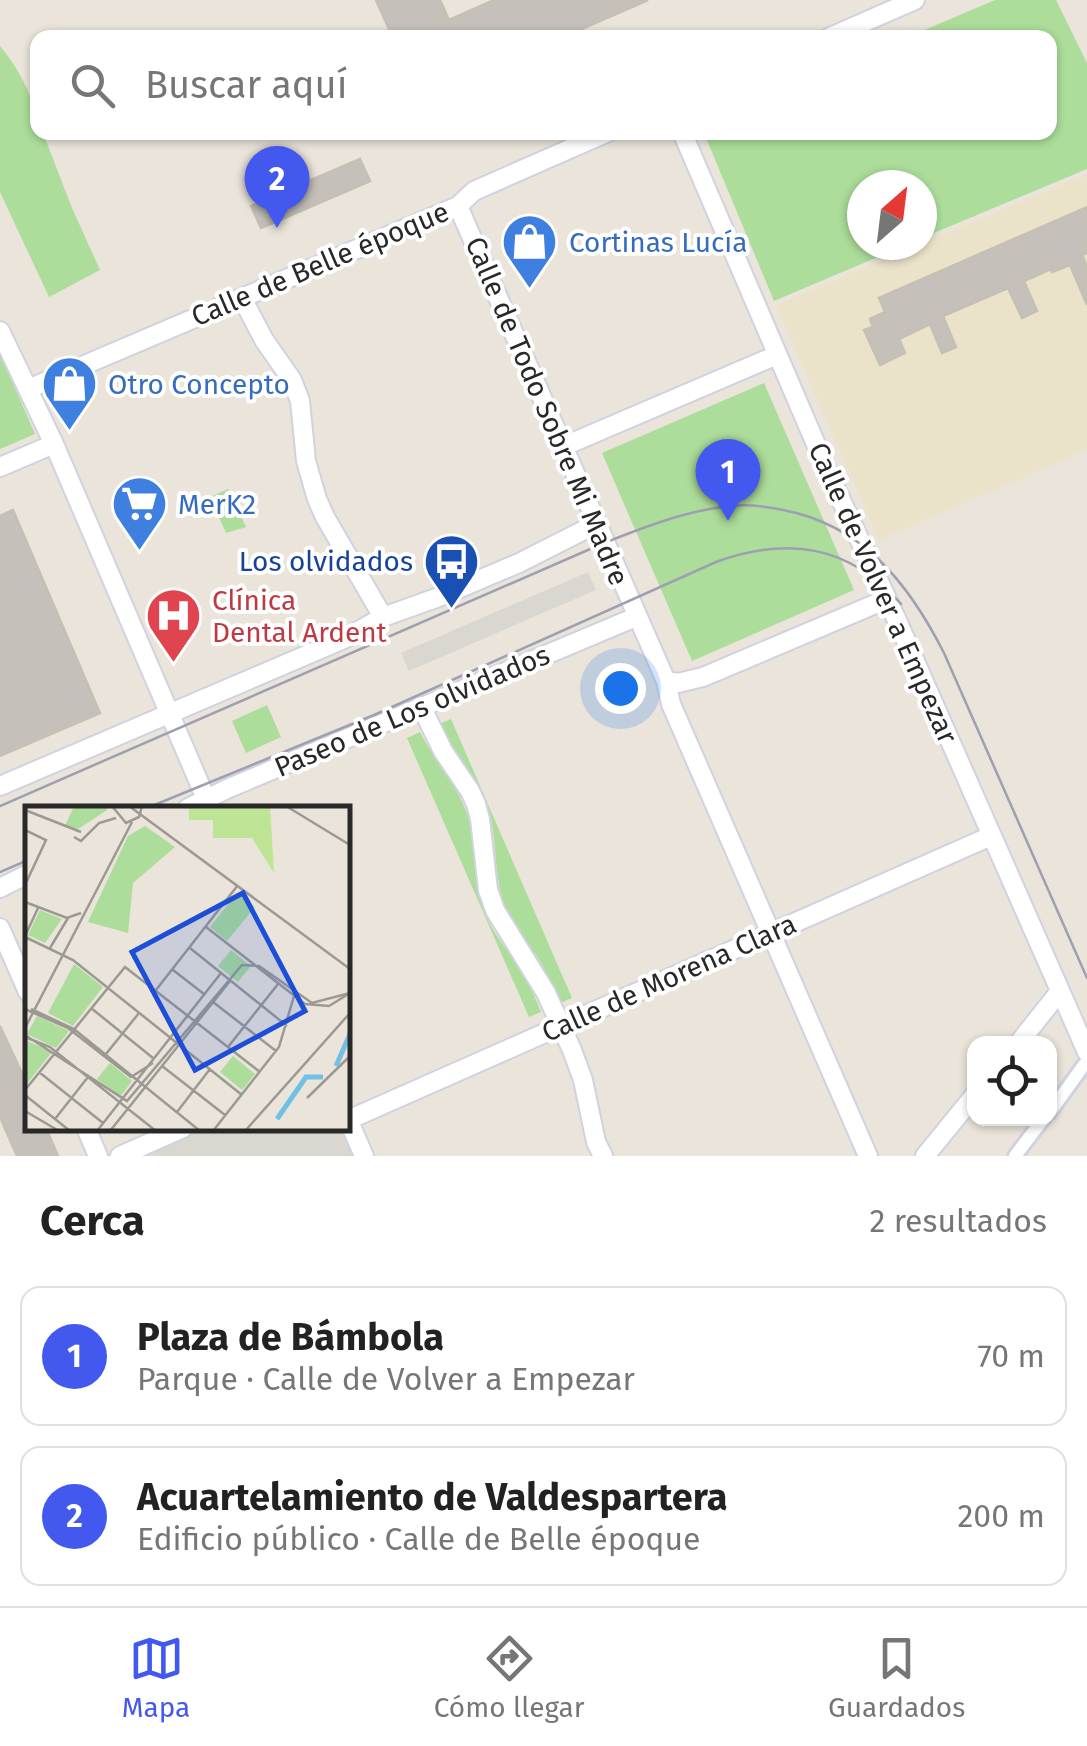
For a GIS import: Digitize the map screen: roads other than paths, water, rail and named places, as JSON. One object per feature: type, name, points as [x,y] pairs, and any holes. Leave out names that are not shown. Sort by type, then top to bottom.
[{"type":"street","points":[[847,30],[916,0]]},
{"type":"street","name":"Calle de Belle époque","points":[[28,389],[458,206],[474,191],[590,140]]},
{"type":"street","name":"Calle de Volver a Empezar","points":[[685,140],[1086,1058]]},
{"type":"street","name":"Calle de Todo Sobre Mi Madre","points":[[458,206],[868,1156]]},
{"type":"street","points":[[242,298],[264,340],[292,380],[300,402],[306,461],[317,499],[383,617]]},
{"type":"street","points":[[1,337],[54,444],[208,804]]},
{"type":"street","points":[[562,447],[777,355]]},
{"type":"street","points":[[0,468],[54,444]]},
{"type":"street","points":[[0,786],[352,635],[383,617],[504,570],[596,524]]},
{"type":"street","points":[[666,681],[678,683],[703,677],[887,599]]},
{"type":"street","name":"Paseo de Los olvidados","points":[[208,804],[229,788],[636,617]]},
{"type":"street","points":[[422,708],[476,804],[485,873],[495,910],[546,993],[561,1026],[583,1080],[603,1156]]},
{"type":"street","name":"Calle de Morena Clara","points":[[350,1119],[990,836]]},
{"type":"street","points":[[0,888],[25,876]]},
{"type":"street","points":[[0,928],[25,985]]},
{"type":"street","points":[[1024,1036],[1060,991]]},
{"type":"street","points":[[1057,1102],[1086,1058]]},
{"type":"street","points":[[925,1156],[967,1105]]},
{"type":"street","points":[[350,1124],[364,1156]]},
{"type":"street","points":[[1015,1156],[1038,1126]]},
{"type":"street","points":[[87,1131],[98,1156]]},
{"type":"street","points":[[120,1156],[176,1131]]},
{"type":"tram line","points":[[0,806],[619,537],[713,508],[769,507],[811,518],[860,544],[899,581],[915,604],[944,653],[1087,978]]},
{"type":"tram line","points":[[152,806],[374,715],[716,562],[742,554],[792,548],[839,558],[881,584],[901,604]]},
{"type":"tram line","points":[[0,872],[25,861]]},
{"type":"place","name":"Acuartelamiento de Valdespartera","points":[[277,228]]},
{"type":"place","name":"Cortinas Lucía","points":[[530,291]]},
{"type":"place","name":"Otro Concepto","points":[[69,433]]},
{"type":"place","name":"Plaza de Bámbola","points":[[728,521]]},
{"type":"place","name":"MerK2","points":[[139,553]]},
{"type":"place","name":"Los olvidados","points":[[452,610]]},
{"type":"place","name":"Clínica Dental Ardent","points":[[173,665]]}]
